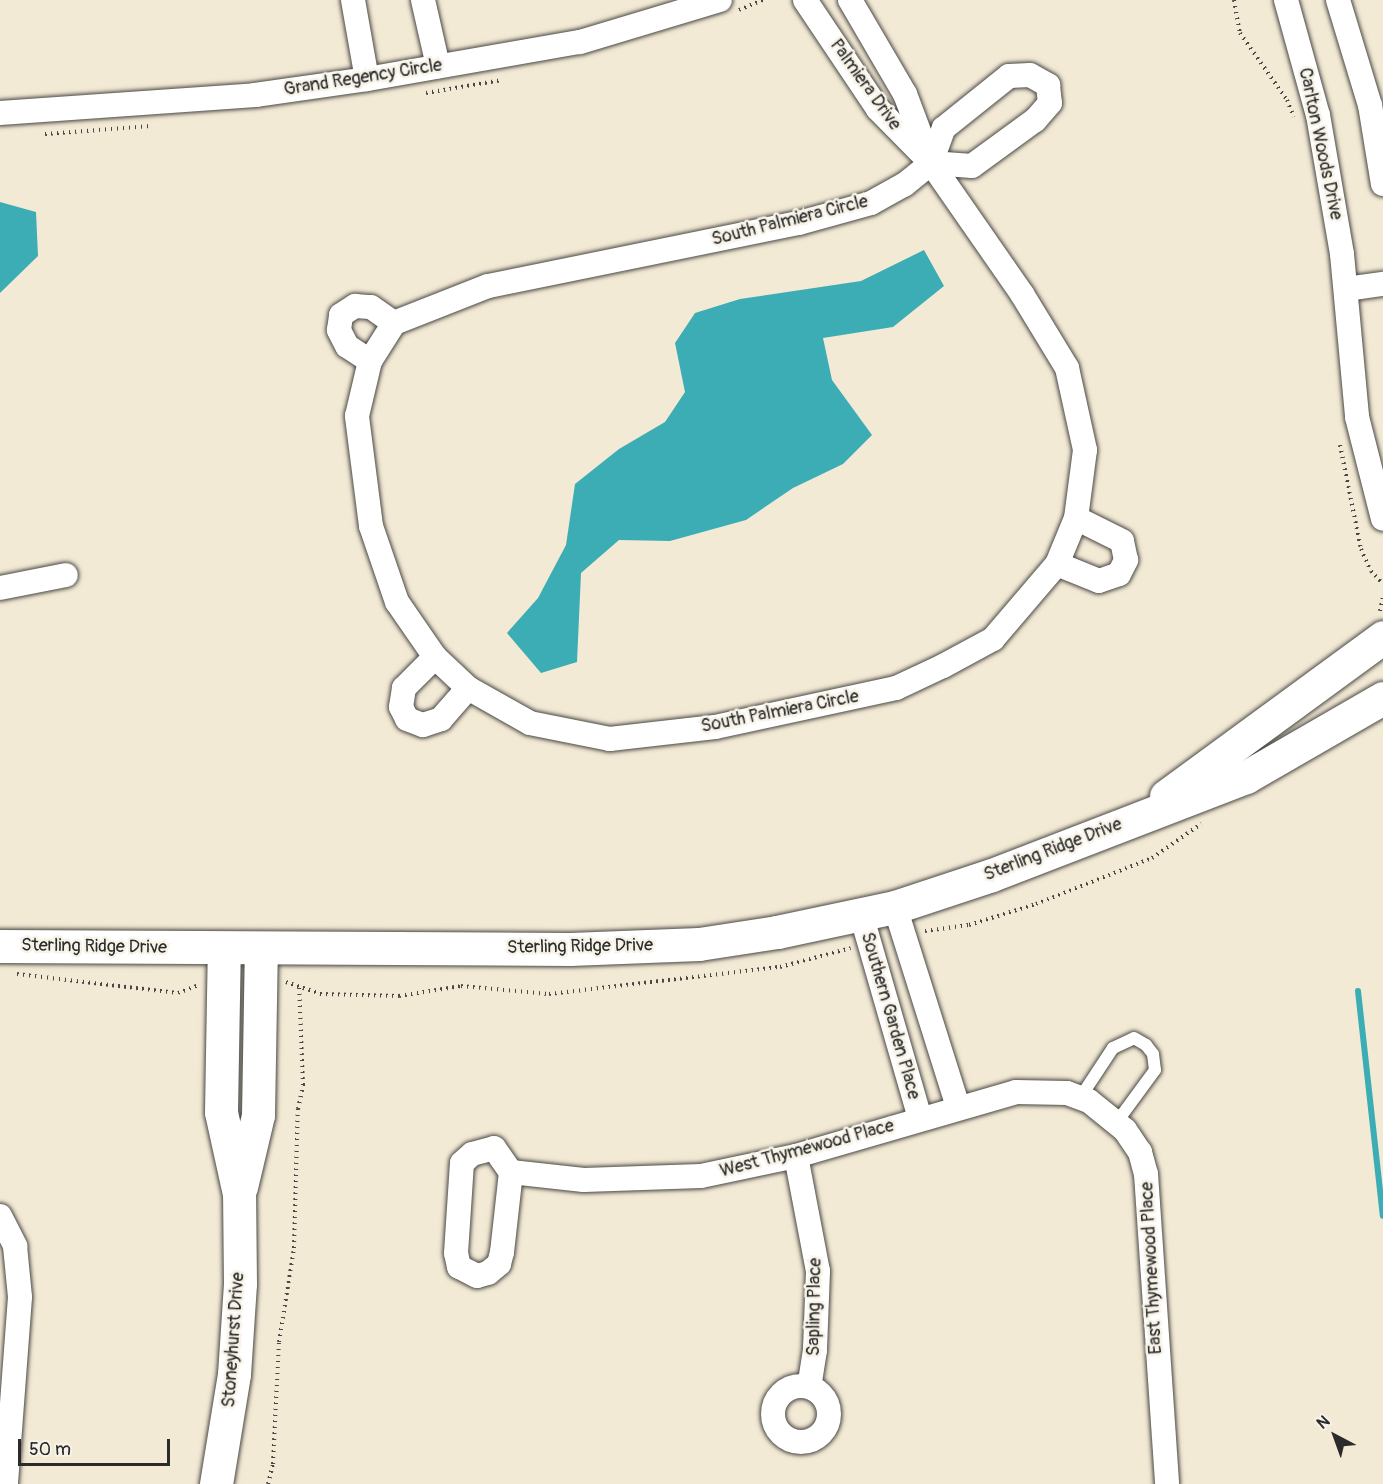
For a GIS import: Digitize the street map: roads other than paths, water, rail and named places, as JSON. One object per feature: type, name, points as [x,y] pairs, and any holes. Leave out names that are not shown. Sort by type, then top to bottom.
[{"type":"street","points":[[353,0],[367,79]]},
{"type":"street","points":[[423,0],[438,66]]},
{"type":"street","name":"Grand Regency Circle","points":[[0,113],[255,95],[367,79],[580,42],[720,0]]},
{"type":"street","name":"Palmiera Drive","points":[[805,0],[878,109],[931,163]]},
{"type":"street","name":"Palmiera Drive","points":[[850,0],[905,94],[931,163]]},
{"type":"street","name":"Carlton Woods Drive","points":[[1286,0],[1318,115],[1346,289],[1357,417],[1380,504]]},
{"type":"street","points":[[1338,0],[1370,105],[1383,184]]},
{"type":"street","points":[[1030,75],[1048,86],[1050,103],[1035,120],[972,166],[931,163],[944,129],[1009,76],[1030,75]]},
{"type":"street","name":"South Palmiera Circle","points":[[931,163],[1022,294],[1067,368],[1085,450],[1076,518],[1057,564],[993,639],[944,666],[896,688],[727,724],[610,739],[530,723],[468,688],[435,657],[397,602],[371,526],[357,416],[369,361],[394,323],[488,286],[799,223],[871,203],[904,185],[931,163]]},
{"type":"street","points":[[1346,289],[1383,285]]},
{"type":"street","points":[[369,361],[347,346],[339,330],[340,315],[355,306],[371,307],[394,323]]},
{"type":"street","points":[[1057,564],[1099,581],[1119,574],[1126,560],[1122,541],[1076,518]]},
{"type":"street","points":[[0,588],[66,575]]},
{"type":"street","name":"Sterling Ridge Drive","points":[[1140,816],[1256,727],[1383,637]]},
{"type":"street","points":[[435,657],[404,688],[401,707],[407,719],[423,725],[441,719],[468,688]]},
{"type":"street","name":"Sterling Ridge Drive","points":[[0,946],[570,949],[699,944],[895,907],[992,875],[1246,777],[1383,698]]},
{"type":"street","name":"Southern Garden Place","points":[[895,907],[958,1107]]},
{"type":"street","name":"Southern Garden Place","points":[[861,914],[920,1118]]},
{"type":"street","name":"Stoneyhurst Drive","points":[[216,1484],[234,1374],[240,1284],[239,1194],[221,1112],[225,948]]},
{"type":"street","name":"Stoneyhurst Drive","points":[[239,1194],[258,1115],[261,949]]},
{"type":"street","name":"East Thymewood Place","points":[[958,1107],[1033,1091],[1080,1098],[1116,1123],[1140,1152],[1146,1174],[1167,1484]]},
{"type":"street","name":"West Thymewood Place","points":[[512,1172],[584,1180],[645,1181],[701,1176],[796,1156],[958,1107]]},
{"type":"street","points":[[494,1148],[512,1172],[499,1264],[488,1273],[465,1274],[459,1267],[456,1253],[462,1164],[472,1154],[494,1148]]},
{"type":"street","name":"Sapling Place","points":[[796,1156],[818,1271],[815,1350],[809,1388]]},
{"type":"street","points":[[0,1216],[15,1246],[20,1297],[6,1484]]},
{"type":"lane","points":[[1080,1098],[1113,1048],[1134,1038],[1146,1045],[1153,1054],[1155,1070],[1116,1123]]},
{"type":"water","points":[[0,202],[36,212],[38,256],[0,293]]},
{"type":"water","points":[[924,250],[944,286],[893,327],[823,338],[832,380],[872,435],[843,464],[793,488],[746,520],[670,541],[619,540],[581,573],[577,662],[541,673],[507,633],[538,598],[566,545],[575,484],[619,449],[665,422],[685,392],[675,343],[695,313],[740,299],[861,281]]},
{"type":"waterway","points":[[1358,991],[1383,1216]]}]
